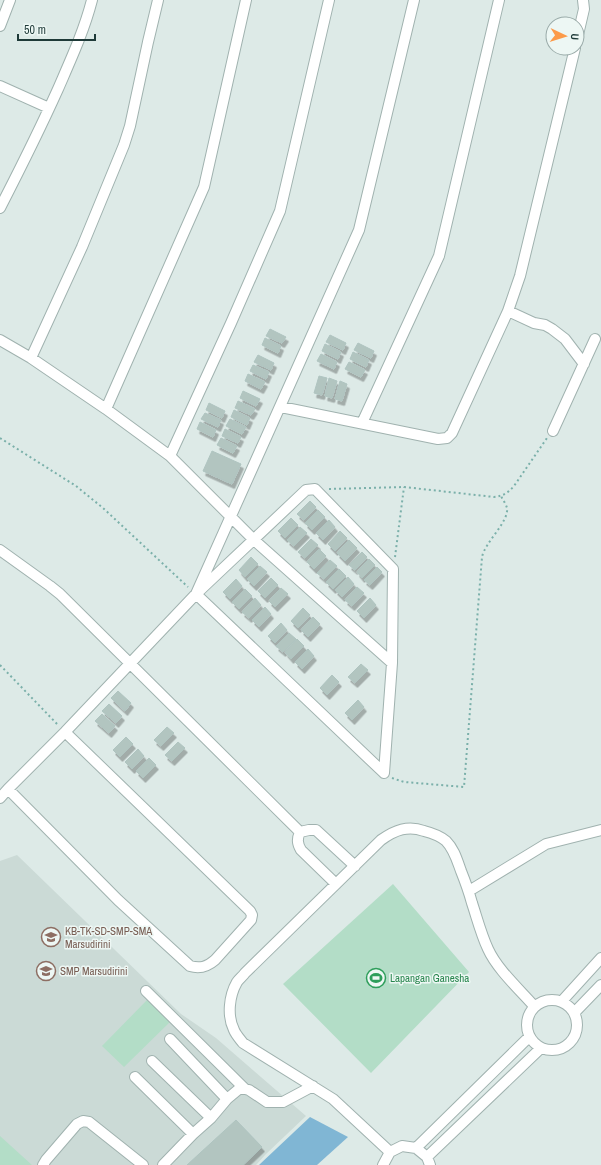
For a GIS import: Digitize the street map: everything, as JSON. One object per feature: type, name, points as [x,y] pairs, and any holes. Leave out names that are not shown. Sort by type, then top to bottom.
[{"type":"street","points":[[0,26],[10,0]]},
{"type":"street","points":[[0,208],[49,108],[79,41],[92,0]]},
{"type":"street","points":[[32,358],[82,247],[124,145],[158,0]]},
{"type":"street","points":[[106,409],[204,188],[246,0]]},
{"type":"street","points":[[170,456],[280,211],[329,0]]},
{"type":"street","points":[[196,594],[359,230],[414,0]]},
{"type":"street","points":[[362,423],[440,256],[499,0]]},
{"type":"street","points":[[582,16],[584,9],[583,0]]},
{"type":"street","points":[[281,407],[438,439],[446,438],[452,433],[508,311],[520,276],[573,56]]},
{"type":"street","points":[[0,86],[49,108]]},
{"type":"street","points":[[508,311],[534,323],[545,325],[552,329],[565,339],[584,364]]},
{"type":"street","points":[[553,431],[595,339]]},
{"type":"street","points":[[0,340],[32,358],[106,409],[170,456],[254,540],[392,663]]},
{"type":"street","points":[[0,798],[196,594],[306,490],[315,489],[393,569],[392,663],[384,773]]},
{"type":"street","points":[[0,550],[60,594],[300,832]]},
{"type":"street","points":[[196,594],[384,773]]},
{"type":"street","points":[[8,789],[118,900],[190,966],[201,968],[208,966],[214,960],[251,920],[252,915],[250,911],[65,732]]},
{"type":"street","points":[[390,1152],[333,1099],[243,1043],[234,1031],[230,1020],[230,1009],[231,996],[237,983],[245,973],[381,840],[392,832],[404,829],[420,829],[445,840],[451,847],[457,857],[483,939],[489,951],[495,962],[534,1006]]},
{"type":"street","points":[[300,832],[316,830],[354,866]]},
{"type":"street","points":[[469,891],[546,844],[601,830]]},
{"type":"street","points":[[300,832],[297,838],[301,850],[336,884]]},
{"type":"street","points":[[562,1001],[601,958]]},
{"type":"street","points":[[574,1013],[601,985]]},
{"type":"street","points":[[146,991],[245,1089],[267,1102],[283,1102],[313,1086]]},
{"type":"street","points":[[553,999],[562,1001],[574,1013],[577,1023],[576,1034],[570,1043],[562,1049],[551,1051],[541,1048],[528,1036],[526,1026],[528,1015],[534,1006],[543,1001],[553,999]]},
{"type":"street","points":[[416,1148],[528,1036]]},
{"type":"street","points":[[170,1039],[227,1100]]},
{"type":"street","points":[[383,1165],[390,1152],[402,1146],[416,1148],[429,1161],[541,1048]]},
{"type":"street","points":[[152,1060],[211,1118]]},
{"type":"street","points":[[135,1077],[193,1134]]},
{"type":"street","points":[[163,1165],[211,1118],[227,1100],[240,1090],[245,1089]]},
{"type":"street","points":[[43,1165],[77,1124],[83,1121],[89,1122],[143,1165]]},
{"type":"path","points":[[315,489],[404,487],[494,497],[501,496],[508,493],[514,486],[553,431]]},
{"type":"path","points":[[0,438],[76,486],[103,508],[196,594]]},
{"type":"path","points":[[393,569],[404,487]]},
{"type":"path","points":[[384,773],[393,779],[404,782],[464,787],[482,557],[484,550],[506,514],[507,508],[501,496]]},
{"type":"path","points":[[0,665],[65,732]]},
{"type":"shaded area","name":"KB-TK-SD-SMP-SMA Marsudirini","points":[[17,855],[181,1014],[216,1038],[306,1116],[256,1165],[0,1165],[0,861]]},
{"type":"green space","name":"Lapangan Ganesha","points":[[393,884],[469,972],[371,1073],[283,984]]},
{"type":"green space","points":[[147,1000],[171,1021],[124,1067],[102,1046]]},
{"type":"green space","points":[[0,1136],[32,1165],[0,1165]]},
{"type":"water","points":[[310,1117],[348,1137],[317,1165],[259,1165]]},
{"type":"building","points":[[270,329],[286,337],[282,343],[266,336]]},
{"type":"building","points":[[330,335],[346,343],[343,350],[326,342]]},
{"type":"building","points":[[265,338],[281,346],[278,353],[262,345]]},
{"type":"building","points":[[358,343],[374,351],[371,358],[354,350]]},
{"type":"building","points":[[325,344],[341,352],[338,359],[322,351]]},
{"type":"building","points":[[353,352],[369,360],[366,367],[350,359]]},
{"type":"building","points":[[321,354],[337,362],[334,369],[317,361]]},
{"type":"building","points":[[258,355],[274,363],[271,370],[254,362]]},
{"type":"building","points":[[349,362],[365,370],[361,377],[345,369]]},
{"type":"building","points":[[253,365],[269,372],[266,379],[250,371]]},
{"type":"building","points":[[248,374],[265,382],[261,389],[245,381]]},
{"type":"building","points":[[319,376],[327,378],[322,395],[314,393]]},
{"type":"building","points":[[329,378],[337,381],[332,398],[325,396]]},
{"type":"building","points":[[340,381],[347,384],[342,401],[335,399]]},
{"type":"building","points":[[243,391],[260,399],[256,406],[240,398]]},
{"type":"building","points":[[238,401],[255,409],[251,415],[235,408]]},
{"type":"building","points":[[209,403],[225,411],[222,418],[206,410]]},
{"type":"building","points":[[234,410],[250,418],[247,425],[231,417]]},
{"type":"building","points":[[205,413],[221,420],[218,427],[201,419]]},
{"type":"building","points":[[230,419],[246,427],[242,434],[226,426]]},
{"type":"building","points":[[200,422],[216,430],[213,437],[197,429]]},
{"type":"building","points":[[225,429],[241,437],[238,443],[222,436]]},
{"type":"building","points":[[221,438],[237,446],[233,453],[217,445]]},
{"type":"building","points":[[212,451],[241,464],[232,484],[203,471]]},
{"type":"building","points":[[310,501],[316,507],[304,520],[297,514]]},
{"type":"building","points":[[318,510],[325,517],[312,530],[305,523]]},
{"type":"building","points":[[291,518],[298,525],[285,538],[278,531]]},
{"type":"building","points":[[329,520],[335,527],[323,540],[316,533]]},
{"type":"building","points":[[300,527],[307,533],[294,546],[287,540]]},
{"type":"building","points":[[340,531],[347,538],[335,551],[328,544]]},
{"type":"building","points":[[311,539],[318,545],[305,558],[298,552]]},
{"type":"building","points":[[349,540],[357,548],[345,561],[337,553]]},
{"type":"building","points":[[319,549],[326,556],[314,569],[307,562]]},
{"type":"building","points":[[362,552],[367,557],[355,570],[349,565]]},
{"type":"building","points":[[251,557],[258,564],[245,577],[239,570]]},
{"type":"building","points":[[369,559],[375,565],[362,578],[357,572]]},
{"type":"building","points":[[330,560],[337,566],[324,579],[317,573]]},
{"type":"building","points":[[260,566],[267,572],[254,586],[247,579]]},
{"type":"building","points":[[377,567],[382,572],[370,585],[364,580]]},
{"type":"building","points":[[339,569],[346,576],[333,589],[326,582]]},
{"type":"building","points":[[348,577],[354,584],[342,597],[335,590]]},
{"type":"building","points":[[271,578],[278,585],[265,598],[258,591]]},
{"type":"building","points":[[236,579],[242,586],[230,599],[223,592]]},
{"type":"building","points":[[357,587],[364,593],[352,606],[345,600]]},
{"type":"building","points":[[281,588],[288,594],[275,607],[269,601]]},
{"type":"building","points":[[245,589],[252,596],[239,609],[232,602]]},
{"type":"building","points":[[255,598],[261,605],[249,618],[242,612]]},
{"type":"building","points":[[370,598],[376,605],[364,618],[357,611]]},
{"type":"building","points":[[265,607],[271,614],[259,627],[252,620]]},
{"type":"building","points":[[303,608],[310,615],[298,628],[291,621]]},
{"type":"building","points":[[313,617],[320,624],[308,637],[301,630]]},
{"type":"building","points":[[281,623],[287,630],[275,643],[268,636]]},
{"type":"building","points":[[289,633],[296,639],[283,652],[276,646]]},
{"type":"building","points":[[297,639],[304,646],[291,659],[285,652]]},
{"type":"building","points":[[308,649],[314,656],[302,669],[295,662]]},
{"type":"building","points":[[361,664],[368,670],[355,683],[348,677]]},
{"type":"building","points":[[332,675],[339,682],[327,695],[320,688]]},
{"type":"building","points":[[118,691],[131,703],[125,711],[111,698]]},
{"type":"building","points":[[358,700],[364,707],[352,720],[345,713]]},
{"type":"building","points":[[109,704],[122,716],[116,723],[102,711]]},
{"type":"building","points":[[102,714],[115,726],[109,733],[95,721]]},
{"type":"building","points":[[167,727],[174,733],[161,746],[154,740]]},
{"type":"building","points":[[126,737],[133,744],[120,757],[113,750]]},
{"type":"building","points":[[178,742],[185,748],[172,761],[165,755]]},
{"type":"building","points":[[138,749],[144,756],[132,769],[125,762]]},
{"type":"building","points":[[149,758],[156,765],[143,778],[136,771]]},
{"type":"building","points":[[236,1120],[262,1147],[243,1165],[187,1165]]},
{"type":"place","name":"KB-TK-SD-SMP-SMA Marsudirini","points":[[51,937]]},
{"type":"place","name":"SMP Marsudirini","points":[[46,971]]},
{"type":"place","name":"Lapangan Ganesha","points":[[376,978]]}]
